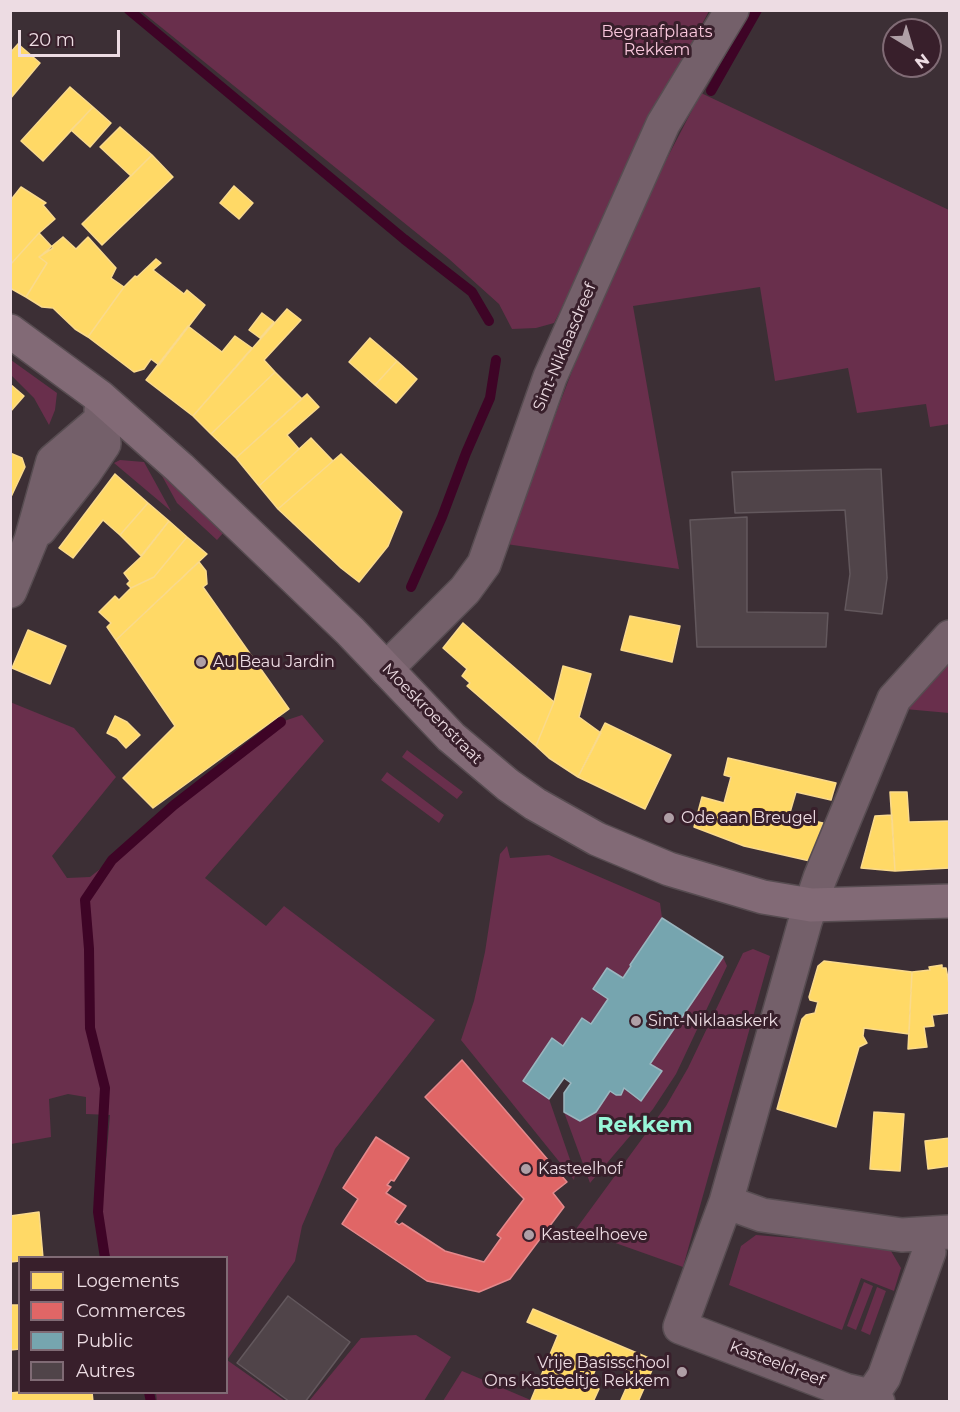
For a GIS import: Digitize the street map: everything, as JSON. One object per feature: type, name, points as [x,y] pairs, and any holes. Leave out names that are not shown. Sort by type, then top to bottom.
[{"type":"main road","name":"Moeskroenstraat","points":[[10,331],[101,408],[186,473],[351,631],[451,737],[508,785],[535,804],[597,839],[669,869],[808,913],[950,901]]},
{"type":"street","name":"Sint-Niklaasdreef","points":[[387,669],[465,590],[484,564],[550,377],[658,134],[732,10]]},
{"type":"street","points":[[10,591],[31,540],[86,472],[104,444],[101,408]]},
{"type":"street","name":"Kasteeldreef","points":[[939,1233],[929,1252],[896,1346],[874,1399],[844,1390],[680,1327],[726,1202],[808,913],[894,699],[950,637]]},
{"type":"street","name":"Kasteeldreef","points":[[726,1202],[762,1215],[902,1235],[939,1233]]},
{"type":"green space","name":"Begraafplaats Rekkem","points":[[141,11],[709,11],[671,82],[554,323],[536,328],[512,329],[499,304],[449,259]]},
{"type":"green space","points":[[701,93],[949,210],[949,424],[930,427],[926,404],[857,413],[848,368],[775,381],[760,287],[633,306],[679,569],[506,544],[582,345],[638,214]]},
{"type":"green space","points":[[11,360],[57,393],[55,410],[49,425],[34,398],[11,375]]},
{"type":"green space","points":[[120,460],[144,462],[171,511],[114,463]]},
{"type":"green space","points":[[161,474],[224,532],[217,540],[177,503]]},
{"type":"green space","points":[[949,656],[949,713],[905,709]]},
{"type":"green space","points":[[10,702],[74,728],[116,777],[52,856],[67,878],[90,877],[167,816],[174,805],[281,722],[302,715],[324,741],[205,878],[266,926],[284,906],[435,1020],[335,1149],[302,1226],[295,1261],[228,1359],[228,1256],[110,1256],[101,1219],[110,1115],[86,1114],[86,1097],[68,1094],[49,1099],[51,1137],[11,1144]]},
{"type":"green space","points":[[407,750],[463,792],[457,799],[402,757]]},
{"type":"green space","points":[[387,772],[444,815],[439,823],[381,780]]},
{"type":"green space","points":[[507,846],[510,858],[549,855],[660,903],[662,918],[623,978],[594,989],[608,999],[591,1024],[582,1019],[563,1046],[553,1039],[524,1081],[549,1099],[575,1174],[574,1180],[461,1040],[474,1001],[485,952],[500,854]]},
{"type":"green space","points":[[753,949],[770,956],[683,1267],[576,1229],[666,1106],[688,1068],[743,953]]},
{"type":"green space","points":[[723,957],[727,966],[676,1074],[653,1109],[590,1183],[564,1112],[580,1121],[596,1112],[610,1091],[620,1095],[624,1088],[642,1100],[661,1071],[650,1064]]},
{"type":"green space","points":[[756,1235],[888,1246],[901,1268],[894,1291],[861,1278],[842,1330],[729,1285],[741,1246]]},
{"type":"green space","points":[[864,1282],[873,1286],[856,1330],[847,1326]]},
{"type":"green space","points":[[877,1287],[886,1291],[870,1335],[861,1331]]},
{"type":"green space","points":[[416,1335],[451,1357],[424,1401],[309,1401],[361,1338]]},
{"type":"green space","points":[[228,1361],[285,1401],[157,1401],[156,1394],[228,1394]]},
{"type":"green space","points":[[462,1371],[474,1376],[533,1401],[443,1401]]},
{"type":"building: Logements","points":[[18,44],[40,63],[10,99],[10,53]]},
{"type":"building: Logements","points":[[70,87],[93,107],[43,161],[21,141]]},
{"type":"building: Logements","points":[[93,107],[111,123],[90,147],[71,130]]},
{"type":"building: Logements","points":[[120,127],[152,155],[131,176],[100,147]]},
{"type":"building: Logements","points":[[152,155],[173,177],[102,245],[82,224]]},
{"type":"building: Logements","points":[[234,186],[253,203],[239,219],[220,203]]},
{"type":"building: Logements","points":[[21,187],[46,203],[43,205],[55,219],[10,265],[10,201]]},
{"type":"building: Logements","points":[[39,233],[53,248],[39,257],[47,263],[26,297],[10,288],[10,265]]},
{"type":"building: Logements","points":[[63,237],[76,249],[88,237],[116,268],[111,278],[124,287],[88,337],[75,329],[53,308],[42,307],[26,297],[47,263],[39,257]]},
{"type":"building: Logements","points":[[156,259],[161,263],[153,270],[184,294],[187,290],[205,305],[159,365],[151,359],[144,369],[134,372],[88,337],[124,287]]},
{"type":"building: Logements","points":[[287,309],[301,320],[264,360],[275,372],[211,434],[193,416]]},
{"type":"building: Logements","points":[[262,313],[274,322],[260,338],[249,330]]},
{"type":"building: Logements","points":[[188,326],[222,352],[235,336],[252,348],[193,416],[146,380]]},
{"type":"building: Logements","points":[[370,338],[397,361],[375,385],[349,362]]},
{"type":"building: Logements","points":[[397,361],[417,379],[396,403],[375,385]]},
{"type":"building: Logements","points":[[275,372],[302,399],[236,458],[211,434]]},
{"type":"building: Logements","points":[[10,384],[24,396],[10,412]]},
{"type":"building: Logements","points":[[307,394],[319,407],[287,435],[299,449],[259,486],[236,458]]},
{"type":"building: Logements","points":[[311,438],[333,461],[278,509],[259,486]]},
{"type":"building: Logements","points":[[10,453],[22,458],[25,467],[10,499]]},
{"type":"building: Logements","points":[[341,454],[402,512],[388,546],[359,582],[278,509]]},
{"type":"building: Logements","points":[[115,474],[148,503],[120,535],[103,520],[73,558],[59,548]]},
{"type":"building: Logements","points":[[148,503],[169,521],[141,556],[120,535]]},
{"type":"building: Logements","points":[[169,521],[187,537],[154,577],[131,588],[127,584],[130,581],[124,573],[141,557]]},
{"type":"building: Logements","points":[[187,537],[207,554],[116,640],[107,627],[111,623],[99,612],[115,596],[119,600],[131,588],[154,577]]},
{"type":"building: Logements","points":[[199,562],[206,571],[207,584],[203,587],[289,709],[153,808],[123,778],[175,726],[116,640]]},
{"type":"building: Logements","points":[[630,616],[680,626],[672,662],[621,650]]},
{"type":"building: Logements","points":[[463,623],[554,702],[536,746],[467,686],[470,683],[462,676],[467,669],[443,648]]},
{"type":"building: Logements","points":[[28,630],[66,646],[50,684],[12,668]]},
{"type":"building: Logements","points":[[563,666],[591,674],[579,717],[601,733],[578,777],[549,758],[536,746],[554,702]]},
{"type":"building: Logements","points":[[115,716],[127,722],[140,735],[126,748],[117,738],[107,733]]},
{"type":"building: Logements","points":[[605,723],[671,755],[645,809],[578,777]]},
{"type":"building: Logements","points":[[728,758],[836,783],[831,800],[796,792],[789,816],[823,823],[810,861],[744,846],[694,827],[702,797],[724,803],[731,777],[724,775]]},
{"type":"building: Logements","points":[[890,792],[907,792],[909,822],[950,821],[950,868],[895,871]]},
{"type":"building: Logements","points":[[892,815],[895,871],[861,868],[875,816]]},
{"type":"building: Logements","points":[[824,961],[912,972],[909,1034],[864,1028],[863,1036],[867,1043],[859,1047],[836,1127],[777,1109],[802,1019],[806,1015],[815,1013],[818,1002],[810,1000],[809,997],[818,966]]},
{"type":"building: Logements","points":[[942,965],[942,968],[946,968],[950,989],[950,1013],[932,1015],[934,1026],[924,1027],[927,1047],[908,1049],[912,972],[930,970],[929,967]]},
{"type":"building: Logements","points":[[874,1112],[904,1114],[900,1171],[870,1169]]},
{"type":"building: Logements","points":[[950,1138],[950,1166],[928,1169],[925,1141]]},
{"type":"building: Logements","points":[[39,1212],[43,1256],[18,1256],[18,1261],[10,1262],[10,1216]]},
{"type":"building: Logements","points":[[10,1305],[18,1305],[18,1349],[10,1350]]},
{"type":"building: Logements","points":[[533,1309],[656,1361],[638,1402],[620,1402],[628,1384],[622,1381],[627,1369],[619,1366],[620,1363],[601,1356],[589,1385],[599,1389],[593,1402],[531,1400],[558,1335],[527,1322]]},
{"type":"building: Logements","points":[[10,1393],[92,1394],[93,1402],[11,1402]]},
{"type":"building: Commerces","name":"Kasteelhof","points":[[462,1060],[567,1182],[553,1193],[564,1207],[510,1279],[479,1292],[427,1281],[342,1224],[358,1199],[343,1188],[376,1137],[409,1158],[394,1181],[391,1180],[387,1185],[391,1187],[386,1193],[406,1206],[395,1222],[399,1225],[402,1223],[445,1251],[484,1262],[501,1238],[497,1235],[524,1199],[425,1097]]},
{"type":"building: Public","name":"Sint-Niklaaskerk","points":[[662,918],[723,957],[650,1064],[662,1071],[641,1101],[624,1088],[621,1095],[610,1091],[596,1112],[580,1121],[564,1112],[564,1093],[571,1083],[564,1078],[549,1099],[523,1081],[552,1038],[563,1046],[582,1018],[591,1024],[608,999],[593,989],[607,968],[623,978]]},
{"type":"building: Autres","points":[[881,469],[887,578],[882,614],[845,610],[850,574],[845,510],[735,513],[732,472]]},
{"type":"building: Autres","points":[[747,517],[747,612],[828,613],[826,647],[697,647],[690,520]]},
{"type":"building: Autres","points":[[288,1296],[350,1342],[305,1402],[290,1402],[237,1363]]},
{"type":"waterway","points":[[129,10],[404,239],[472,292],[489,321]]},
{"type":"waterway","points":[[711,91],[757,10]]},
{"type":"waterway","points":[[411,587],[490,398],[496,360]]},
{"type":"waterway","points":[[105,1256],[98,1212],[105,1088],[90,1028],[89,949],[85,900],[112,860],[174,805],[281,722]]},
{"type":"waterway","points":[[149,1394],[151,1402]]},
{"type":"place","name":"Au Beau Jardin","points":[[201,662]]},
{"type":"place","name":"Ode aan Breugel","points":[[669,818]]},
{"type":"place","name":"Sint-Niklaaskerk","points":[[636,1021]]},
{"type":"place","name":"Kasteelhof","points":[[526,1169]]},
{"type":"place","name":"Kasteelhoeve","points":[[529,1235]]},
{"type":"place","name":"Vrije Basisschool Ons Kasteeltje Rekkem","points":[[682,1372]]},
{"type":"district","name":"Rekkem","points":[[645,1126]]}]
